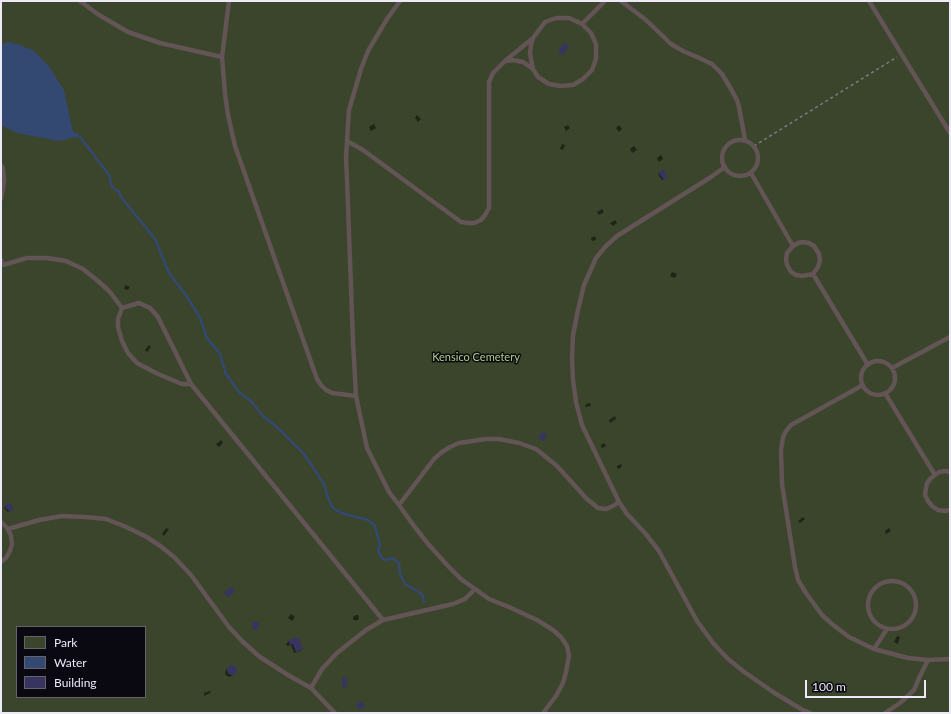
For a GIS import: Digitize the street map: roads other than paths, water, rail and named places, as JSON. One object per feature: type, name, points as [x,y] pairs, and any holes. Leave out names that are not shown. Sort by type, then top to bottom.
[{"type":"lane","points":[[80,1],[99,15],[128,32],[160,43],[222,57]]},
{"type":"lane","points":[[229,1],[222,57],[228,115],[235,146],[317,379],[326,390],[332,393],[356,396]]},
{"type":"lane","points":[[400,1],[387,19],[368,51],[360,69],[349,110],[347,172],[356,396],[368,448],[389,492],[414,526],[448,566],[475,590],[489,599],[538,620],[561,637],[567,646],[569,656],[563,682],[556,696],[543,713]]},
{"type":"lane","points":[[582,24],[605,1]]},
{"type":"lane","points":[[621,1],[646,20],[671,44],[683,52],[712,64],[722,74],[737,100],[745,140]]},
{"type":"lane","points":[[870,1],[950,133]]},
{"type":"lane","points":[[347,141],[363,150],[461,222],[474,223],[480,220],[489,208],[489,82],[493,73],[505,60],[533,38],[545,22],[556,18],[569,18],[582,24],[591,33],[596,44],[596,59],[592,70],[583,79],[572,85],[560,86],[548,84],[538,77],[532,69],[523,62],[505,60]]},
{"type":"lane","points":[[532,69],[530,54],[533,38]]},
{"type":"lane","points":[[745,140],[754,146],[758,151],[758,165],[751,173],[737,176],[726,170],[722,156],[726,146],[731,142],[745,140]]},
{"type":"lane","points":[[1,165],[3,168],[4,181],[1,199]]},
{"type":"lane","points":[[725,167],[617,236],[596,258],[584,285],[574,335],[572,359],[576,402],[582,425],[619,502],[659,551],[697,621],[713,643],[727,658],[743,671],[773,692],[810,713]]},
{"type":"lane","points":[[751,173],[793,246]]},
{"type":"lane","points":[[798,243],[809,243],[819,254],[820,260],[818,267],[813,274],[802,276],[796,275],[787,264],[787,253],[798,243]]},
{"type":"lane","points":[[2,264],[27,258],[47,258],[66,262],[83,269],[98,281],[110,292],[122,308]]},
{"type":"lane","points":[[813,274],[868,365]]},
{"type":"lane","points":[[122,308],[139,303],[150,308],[158,317],[191,384],[383,620]]},
{"type":"lane","points":[[122,308],[118,319],[118,327],[122,341],[128,353],[137,363],[182,384],[191,384]]},
{"type":"lane","points":[[892,368],[950,337]]},
{"type":"lane","points":[[873,362],[884,362],[892,368],[895,379],[890,390],[885,393],[877,395],[867,390],[863,385],[863,372],[868,365],[873,362]]},
{"type":"lane","points":[[863,385],[791,426],[783,437],[781,450],[782,477],[792,552],[798,580],[822,615],[849,636],[874,649],[908,658],[928,660],[950,659]]},
{"type":"lane","points":[[885,393],[935,475]]},
{"type":"lane","points":[[399,505],[434,459],[442,452],[458,443],[493,439],[519,443],[536,449],[557,466],[586,498],[598,508],[606,509],[619,502]]},
{"type":"lane","points":[[950,472],[939,472],[931,478],[927,483],[926,488],[926,495],[932,506],[938,510],[950,510]]},
{"type":"lane","points":[[8,529],[39,520],[62,516],[85,517],[106,519],[144,536],[159,545],[174,557],[191,575],[229,627],[260,657],[311,688],[335,713]]},
{"type":"lane","points":[[1,522],[8,529],[12,544],[10,552],[1,562]]},
{"type":"lane","points":[[896,582],[906,585],[912,591],[916,601],[914,616],[906,624],[899,628],[887,629],[880,626],[872,618],[869,611],[869,600],[874,590],[880,584],[896,582]]},
{"type":"lane","points":[[311,688],[322,669],[338,653],[366,630],[383,620],[453,604],[465,599],[475,590]]},
{"type":"lane","points":[[874,649],[887,629]]},
{"type":"lane","points":[[885,713],[900,703],[914,690],[928,660]]},
{"type":"water","points":[[11,42],[33,50],[48,65],[64,90],[73,132],[79,134],[80,137],[59,141],[17,133],[1,125],[1,44]]},
{"type":"waterway","points":[[80,137],[109,175],[112,187],[119,192],[121,197],[155,239],[169,273],[186,295],[200,318],[207,338],[220,354],[226,374],[239,392],[251,401],[262,415],[278,428],[304,454],[324,484],[332,507],[341,513],[368,520],[375,526],[380,545],[378,551],[383,559],[387,560],[392,558],[399,563],[400,574],[405,584],[422,594],[424,602]]},
{"type":"park label","name":"Kensico Cemetery","points":[[476,357]]}]
